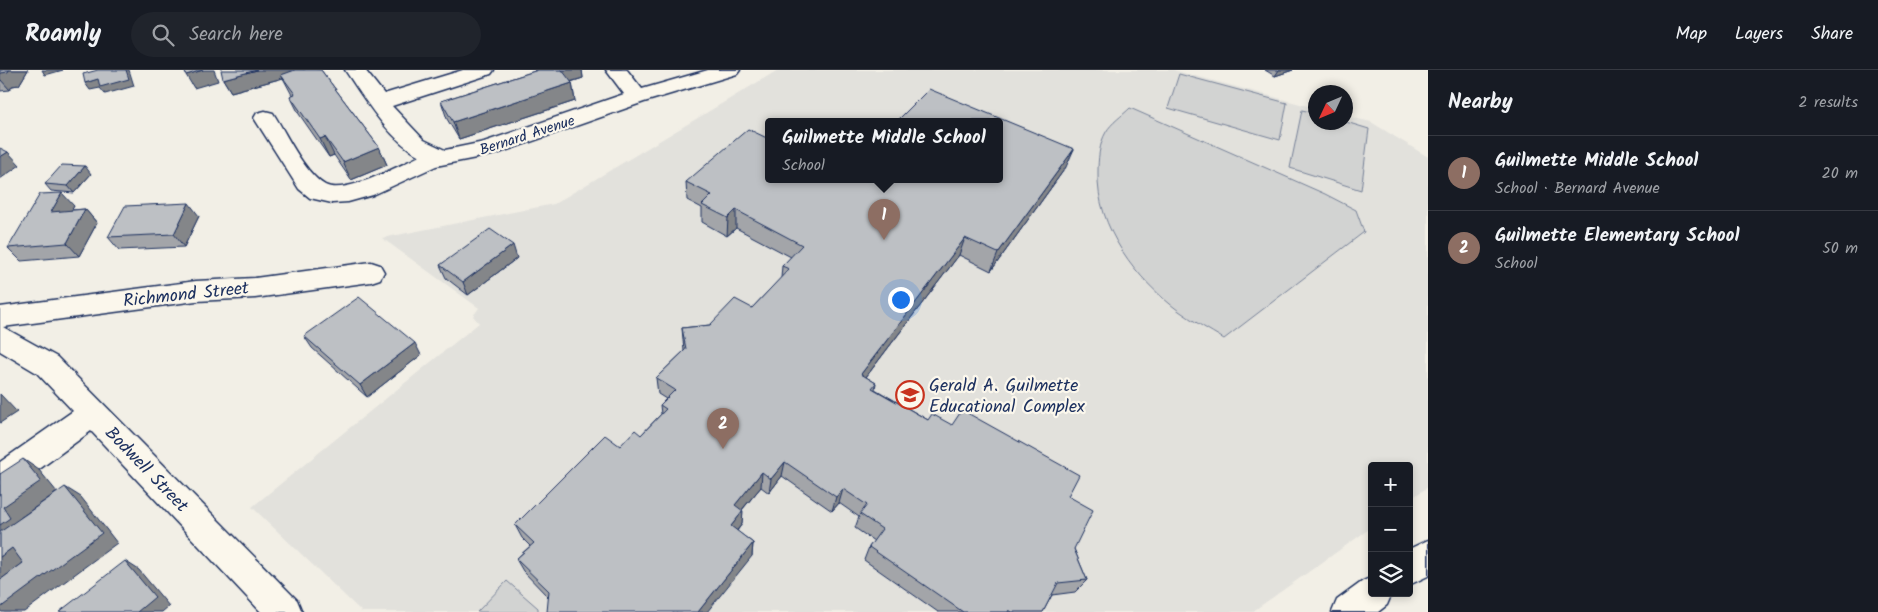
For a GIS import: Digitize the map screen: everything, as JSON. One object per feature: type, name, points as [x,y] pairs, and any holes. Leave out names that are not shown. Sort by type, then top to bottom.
[{"type":"street","points":[[355,70],[378,103],[416,145],[442,158]]},
{"type":"street","points":[[378,103],[484,70]]},
{"type":"street","points":[[616,70],[637,97]]},
{"type":"street","name":"Bernard Avenue","points":[[265,118],[308,185],[325,195],[343,195],[373,186],[424,163],[488,149],[637,97],[730,70]]},
{"type":"street","name":"Richmond Street","points":[[0,317],[196,291],[255,288],[371,272]]},
{"type":"street","name":"Bodwell Street","points":[[0,338],[47,364],[285,612]]},
{"type":"street","points":[[0,480],[93,413]]},
{"type":"street","points":[[1413,566],[1428,556]]},
{"type":"street","points":[[1348,612],[1369,597]]},
{"type":"shaded area","name":"Gerald A. Guilmette Educational Complex","points":[[778,70],[1173,70],[1308,106],[1308,130],[1353,130],[1353,118],[1371,122],[1428,157],[1428,487],[1413,497],[1413,462],[1368,462],[1368,530],[1252,612],[362,612],[252,507],[479,323],[473,316],[479,308],[382,238],[554,204]]},
{"type":"shaded area","points":[[1179,74],[1287,103],[1280,140],[1168,108]]},
{"type":"shaded area","points":[[1130,108],[1325,194],[1356,210],[1364,232],[1224,339],[1184,315],[1148,284],[1122,251],[1104,213],[1099,193],[1099,152],[1108,129]]},
{"type":"shaded area","points":[[1302,110],[1308,111],[1308,130],[1353,130],[1353,124],[1369,129],[1361,190],[1290,168]]},
{"type":"shaded area","points":[[507,581],[538,608],[538,612],[477,612]]},
{"type":"building","points":[[0,70],[9,70],[0,74]]},
{"type":"building","points":[[98,70],[126,70],[129,79],[100,87],[98,79],[85,83],[83,74]]},
{"type":"building","points":[[184,70],[203,70],[186,75]]},
{"type":"building","points":[[221,70],[257,70],[223,79]]},
{"type":"building","points":[[295,70],[321,70],[379,147],[343,162],[325,137],[320,139],[290,96],[295,94],[281,75]]},
{"type":"building","points":[[538,70],[562,70],[572,83],[453,122],[441,101]]},
{"type":"building","points":[[929,89],[999,118],[900,118]]},
{"type":"building","points":[[1003,120],[1074,149],[998,253],[965,238],[861,374],[876,383],[872,388],[928,420],[932,414],[952,425],[962,410],[1079,475],[1068,496],[1093,510],[1074,549],[1087,580],[1058,583],[1043,612],[1012,612],[1009,610],[1008,612],[963,612],[869,547],[882,529],[860,514],[867,505],[843,489],[836,497],[785,462],[771,479],[762,472],[735,505],[743,511],[731,526],[753,543],[698,612],[547,612],[549,591],[516,559],[534,543],[515,525],[605,435],[620,446],[635,430],[641,435],[666,409],[660,405],[675,390],[656,378],[686,349],[682,328],[710,325],[735,299],[752,308],[789,269],[782,266],[802,245],[736,210],[728,218],[702,205],[712,195],[686,182],[748,129],[765,137],[765,183],[1003,183]]},
{"type":"building","points":[[0,148],[8,152],[0,157]]},
{"type":"building","points":[[62,165],[85,166],[68,186],[45,184]]},
{"type":"building","points":[[62,193],[51,212],[85,209],[67,243],[8,248],[40,194]]},
{"type":"building","points":[[189,203],[174,234],[108,237],[125,206]]},
{"type":"building","points":[[490,229],[513,245],[463,282],[440,265]]},
{"type":"building","points":[[359,297],[415,343],[360,385],[304,336]]},
{"type":"building","points":[[23,459],[41,481],[3,507],[10,518],[0,525],[0,474]]},
{"type":"building","points":[[65,487],[102,533],[0,608],[0,580],[23,563],[12,548],[0,557],[0,532]]},
{"type":"building","points":[[125,561],[155,597],[137,612],[59,612]]},
{"type":"place","name":"Guilmette Middle School","points":[[884,240]]},
{"type":"place","name":"Gerald A. Guilmette Educational Complex","points":[[910,395]]},
{"type":"place","name":"Guilmette Elementary School","points":[[723,449]]}]
